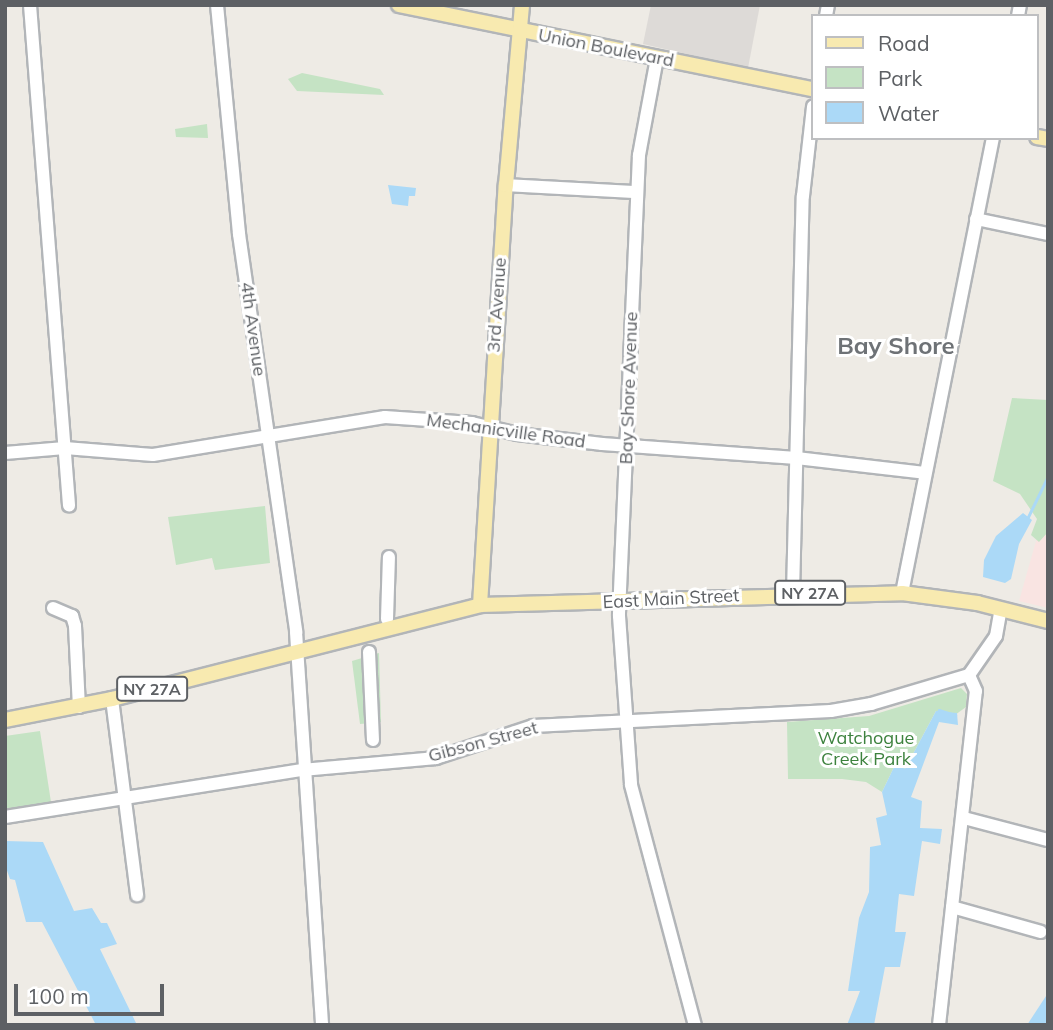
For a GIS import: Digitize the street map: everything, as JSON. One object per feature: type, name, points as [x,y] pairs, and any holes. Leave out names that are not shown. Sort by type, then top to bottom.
[{"type":"main road","name":"Union Boulevard","points":[[399,5],[811,89]]},
{"type":"main road","name":"3rd Avenue","points":[[480,605],[506,185],[522,5]]},
{"type":"main road","name":"East Main Street","points":[[298,652],[480,605],[619,602],[793,593],[902,593],[1001,609],[1048,621]]},
{"type":"main road","name":"NY 27A","points":[[5,720],[79,707],[298,652]]},
{"type":"street","points":[[30,5],[69,505]]},
{"type":"street","name":"4th Avenue","points":[[217,5],[239,234],[298,652],[302,770],[322,1025]]},
{"type":"street","name":"Bay Shore Avenue","points":[[657,58],[639,155],[619,602],[631,785],[695,1025]]},
{"type":"street","points":[[793,593],[803,196],[811,125]]},
{"type":"street","points":[[902,593],[993,140]]},
{"type":"street","points":[[506,185],[638,192]]},
{"type":"street","points":[[976,219],[1048,234]]},
{"type":"street","name":"Mechanicville Road","points":[[5,453],[65,448],[153,456],[385,417],[472,423],[489,428],[627,446],[796,458],[925,473]]},
{"type":"street","points":[[387,619],[389,557]]},
{"type":"street","points":[[53,608],[72,616],[75,626],[79,707]]},
{"type":"street","points":[[939,1025],[976,691],[969,675],[996,636],[1001,609]]},
{"type":"street","points":[[369,652],[373,740]]},
{"type":"street","name":"Gibson Street","points":[[5,817],[302,770],[436,758],[533,726],[831,711],[887,701],[969,675]]},
{"type":"street","points":[[112,699],[137,895]]},
{"type":"street","points":[[964,818],[1048,840]]},
{"type":"street","points":[[952,906],[1041,932]]},
{"type":"shaded area","points":[[651,5],[760,5],[748,68],[643,44]]},
{"type":"shaded area","points":[[1048,532],[1048,608],[1019,601],[1036,541]]},
{"type":"green space","points":[[302,73],[380,89],[384,95],[297,91],[288,79]]},
{"type":"green space","points":[[207,124],[208,138],[176,137],[175,129]]},
{"type":"green space","points":[[1012,398],[1048,400],[1048,532],[1039,542],[1031,535],[1037,519],[1020,494],[993,481]]},
{"type":"green space","points":[[265,506],[270,563],[215,570],[212,558],[176,565],[168,517]]},
{"type":"green space","points":[[379,653],[381,722],[360,724],[352,661]]},
{"type":"green space","name":"Watchogue Creek Park","points":[[961,688],[967,694],[966,707],[955,715],[936,711],[905,769],[896,763],[882,792],[866,782],[788,779],[787,722],[869,716]]},
{"type":"green space","points":[[40,731],[51,802],[5,810],[5,736]]},
{"type":"water","points":[[388,185],[416,188],[415,196],[409,196],[408,206],[392,204]]},
{"type":"water","points":[[1023,513],[1032,520],[1019,544],[1011,579],[1005,583],[983,577],[984,560],[996,536]]},
{"type":"water","points":[[936,711],[957,713],[958,725],[939,722],[911,797],[922,801],[920,828],[942,829],[940,844],[922,841],[914,896],[899,894],[895,932],[906,932],[900,967],[885,967],[874,1025],[847,1025],[860,991],[848,991],[859,918],[869,892],[870,847],[881,845],[876,818],[887,815],[882,792],[896,763],[905,769]]},
{"type":"water","points":[[5,841],[43,842],[74,911],[92,908],[101,923],[107,923],[117,944],[100,949],[137,1025],[96,1025],[42,922],[26,922],[15,880],[10,879],[5,865]]},
{"type":"water","points":[[1048,993],[1048,1025],[1027,1025]]},
{"type":"waterway","points":[[1028,517],[1048,476]]},
{"type":"waterway","points":[[937,714],[939,710],[955,715]]},
{"type":"district","name":"Bay Shore","points":[[896,346]]}]
